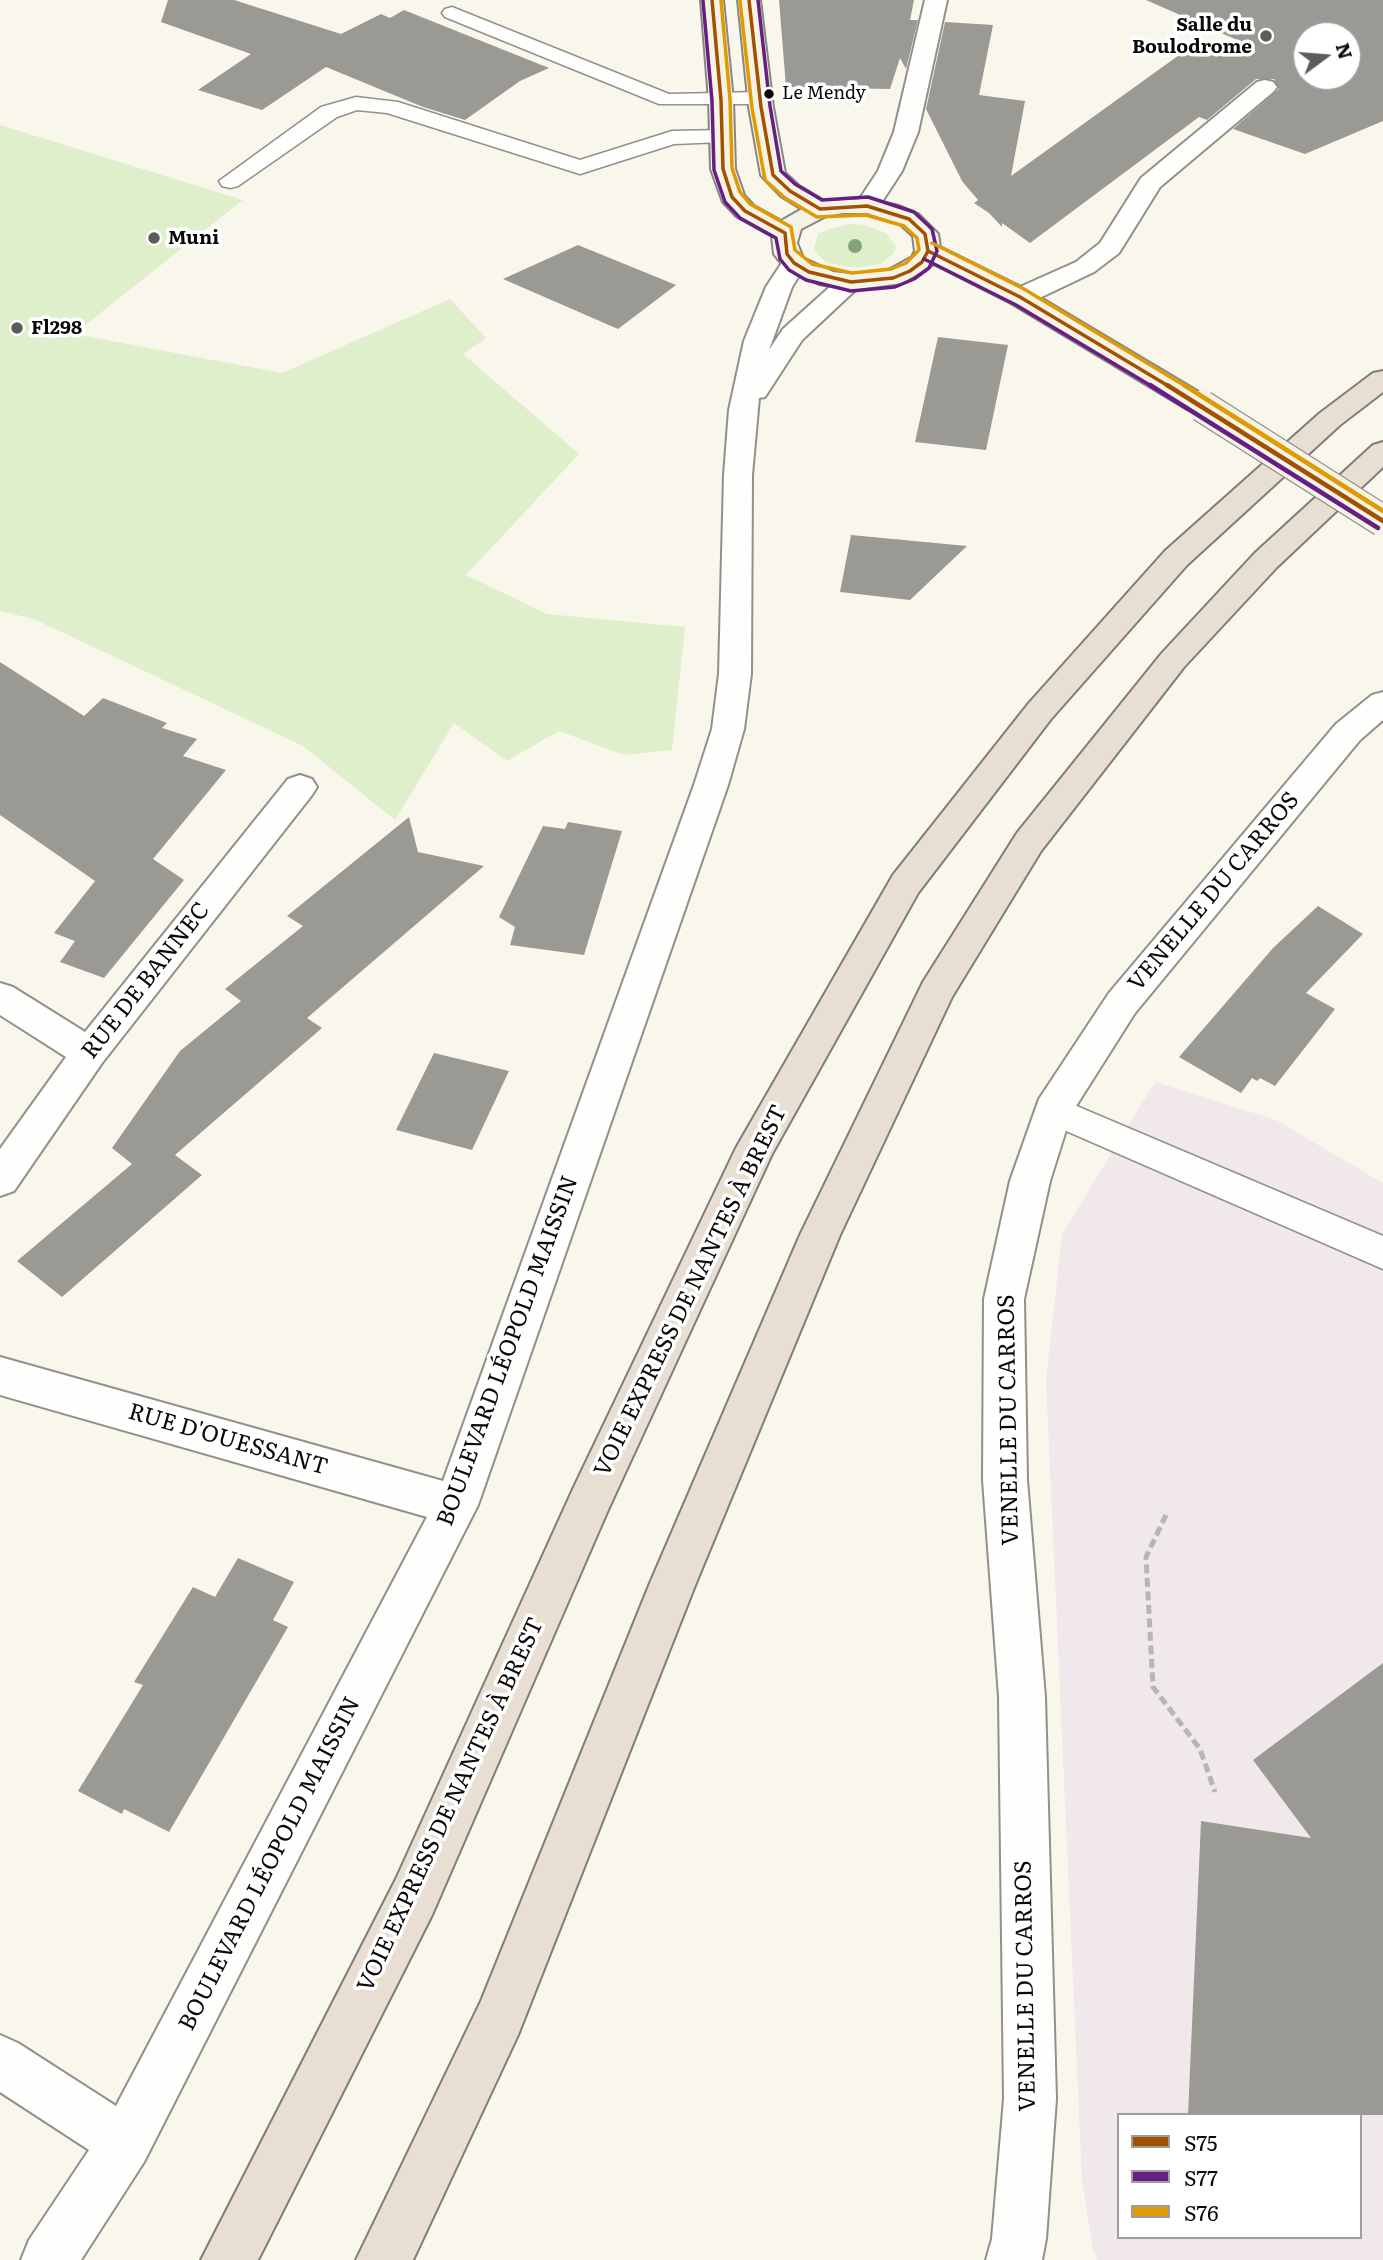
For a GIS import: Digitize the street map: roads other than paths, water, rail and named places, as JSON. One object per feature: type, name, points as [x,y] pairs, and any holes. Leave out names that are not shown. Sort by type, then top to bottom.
[{"type":"highway","name":"VOIE EXPRESS DE NANTES À BREST","points":[[229,2260],[414,1897],[589,1503],[755,1148],[905,884],[1040,711],[1176,558],[1330,419],[1383,379]]},
{"type":"highway","points":[[384,2260],[500,2017],[684,1557],[820,1235],[936,992],[1029,842],[1165,670],[1266,560],[1383,451]]},
{"type":"street","points":[[712,0],[721,100],[723,169],[732,197],[745,211],[785,233]]},
{"type":"street","points":[[749,0],[760,98],[773,175],[790,191],[820,209]]},
{"type":"street","points":[[867,206],[890,171],[906,132],[936,0]]},
{"type":"street","points":[[1020,297],[1085,267],[1110,248],[1150,183],[1265,87]]},
{"type":"street","points":[[867,206],[890,211],[908,219],[925,234],[928,251],[922,262],[893,278],[851,282],[828,279],[794,263],[787,254],[785,233],[792,224],[820,209],[867,206]]},
{"type":"street","points":[[928,251],[1020,297],[1202,406],[1383,521]]},
{"type":"street","name":"BOULEVARD LÉOPOLD MAISSIN","points":[[49,2260],[125,2143],[456,1505],[712,785],[728,729],[735,674],[738,475],[743,410],[764,322],[779,287],[794,263]]},
{"type":"street","name":"BOULEVARD LÉOPOLD MAISSIN","points":[[743,410],[792,335],[851,282]]},
{"type":"street","name":"VENELLE DU CARROS","points":[[1014,2260],[1019,2239],[1030,2099],[1022,1697],[1005,1480],[1004,1299],[1030,1181],[1052,1110],[1122,1003],[1348,732],[1383,703]]},
{"type":"street","name":"RUE DE BANNEC","points":[[0,1180],[89,1053],[300,787]]},
{"type":"street","points":[[0,997],[89,1053]]},
{"type":"street","name":"RUE D'OUESSANT","points":[[0,1376],[456,1505]]},
{"type":"street","points":[[0,2061],[125,2143]]},
{"type":"lane","points":[[452,13],[666,100],[760,98]]},
{"type":"lane","points":[[230,180],[329,112],[356,103],[390,107],[580,167],[673,138],[723,136]]},
{"type":"lane","points":[[1052,1110],[1383,1253]]},
{"type":"place","name":"Salle du Boulodrome","points":[[1266,36]]},
{"type":"place","name":"Le Mendy","points":[[769,94]]},
{"type":"place","name":"Muni","points":[[154,238]]},
{"type":"place","name":"Fl298","points":[[17,328]]}]
